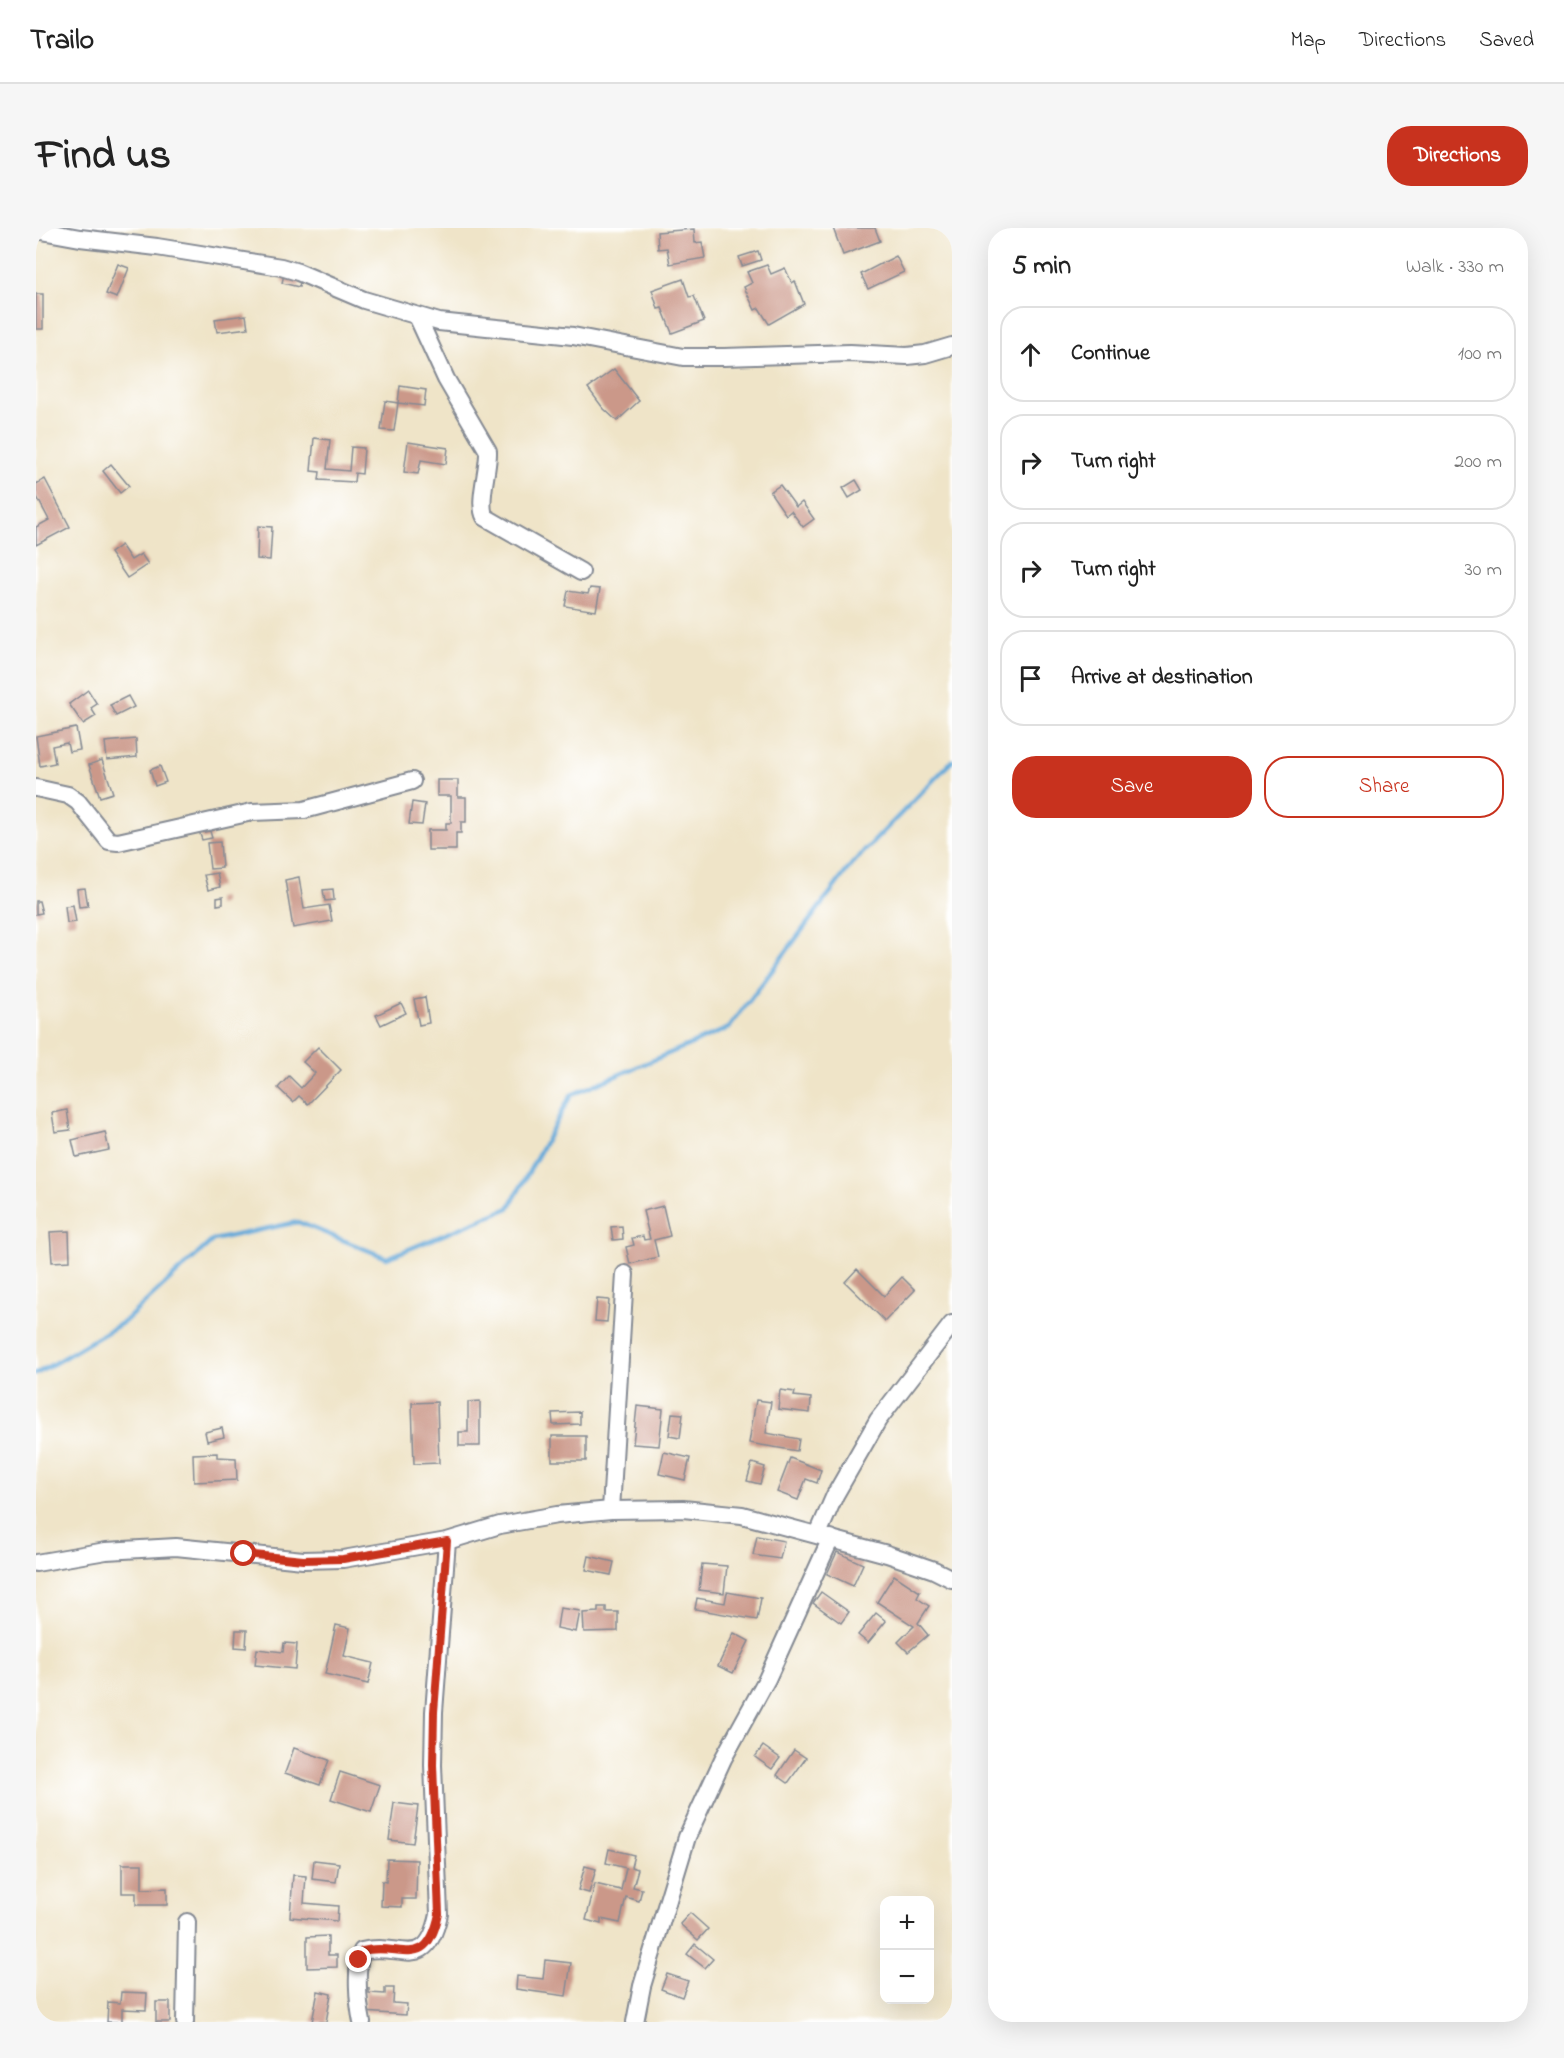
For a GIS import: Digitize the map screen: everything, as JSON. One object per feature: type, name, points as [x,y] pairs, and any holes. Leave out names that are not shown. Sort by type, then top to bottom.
[{"type":"street","points":[[36,230],[281,267],[364,300],[439,322],[573,336],[683,357],[850,352],[908,356],[952,346]]},
{"type":"street","points":[[417,316],[446,379],[488,451],[489,461],[482,507],[485,517],[581,572]]},
{"type":"street","points":[[36,788],[68,795],[78,802],[109,841],[118,842],[252,812],[304,810],[412,781]]},
{"type":"street","points":[[611,1510],[625,1274]]},
{"type":"street","points":[[635,2022],[642,1986],[687,1837],[723,1759],[767,1679],[824,1536],[840,1486],[878,1420],[952,1324]]},
{"type":"street","points":[[36,1563],[106,1551],[176,1547],[303,1560],[343,1559],[447,1541],[500,1526],[557,1515],[611,1510],[683,1509],[742,1515],[824,1536],[934,1570],[952,1579]]},
{"type":"street","points":[[362,2022],[359,1960],[362,1951],[370,1949],[406,1952],[423,1947],[435,1933],[439,1914],[433,1765],[434,1712],[447,1541]]},
{"type":"street","points":[[185,2022],[187,1922]]},
{"type":"building","points":[[833,228],[875,228],[880,241],[843,255]]},
{"type":"building","points":[[694,229],[695,243],[702,242],[705,258],[670,264],[667,248],[658,249],[657,232]]},
{"type":"building","points":[[758,251],[761,260],[742,266],[739,257]]},
{"type":"building","points":[[896,256],[904,272],[868,289],[861,274]]},
{"type":"building","points":[[118,264],[129,268],[117,298],[106,294]]},
{"type":"building","points":[[767,265],[771,274],[785,268],[792,283],[795,281],[804,304],[769,324],[759,308],[755,310],[744,287],[752,283],[747,272]]},
{"type":"building","points":[[284,274],[301,277],[299,287],[282,283]]},
{"type":"building","points":[[683,279],[689,297],[694,296],[704,321],[672,333],[662,308],[658,309],[652,290]]},
{"type":"building","points":[[36,294],[43,294],[43,329],[36,329]]},
{"type":"building","points":[[246,315],[248,328],[217,332],[215,319]]},
{"type":"building","points":[[614,369],[639,401],[617,421],[603,408],[588,388]]},
{"type":"building","points":[[400,386],[426,390],[424,406],[398,403]]},
{"type":"building","points":[[385,401],[398,403],[394,431],[381,430]]},
{"type":"building","points":[[314,438],[330,440],[327,469],[349,471],[351,447],[364,448],[362,474],[355,473],[354,482],[319,480],[320,472],[311,471]]},
{"type":"building","points":[[408,442],[448,448],[446,464],[421,460],[418,474],[404,472]]},
{"type":"building","points":[[111,464],[129,486],[120,493],[103,471]]},
{"type":"building","points":[[45,479],[70,527],[36,545],[36,527],[49,520],[36,497],[36,484]]},
{"type":"building","points":[[856,480],[862,490],[849,498],[843,488]]},
{"type":"building","points":[[780,485],[796,507],[802,502],[814,519],[803,527],[791,511],[786,515],[770,492]]},
{"type":"building","points":[[258,526],[272,527],[270,560],[257,559]]},
{"type":"building","points":[[121,545],[131,560],[141,554],[148,564],[127,578],[110,553]]},
{"type":"building","points":[[590,588],[600,589],[596,611],[565,606],[568,591],[588,594]]},
{"type":"building","points":[[88,690],[97,704],[91,708],[96,716],[83,724],[69,704]]},
{"type":"building","points":[[128,696],[134,707],[116,716],[110,705]]},
{"type":"building","points":[[76,728],[80,750],[69,752],[67,743],[52,746],[55,763],[40,766],[36,736]]},
{"type":"building","points":[[136,739],[137,757],[107,760],[105,742]]},
{"type":"building","points":[[102,760],[113,793],[100,797],[89,765]]},
{"type":"building","points":[[160,766],[166,782],[155,786],[150,770]]},
{"type":"building","points":[[437,780],[458,780],[458,797],[466,797],[466,822],[461,822],[461,833],[456,833],[456,850],[428,850],[428,830],[446,830],[446,823],[451,823],[451,796],[437,796]]},
{"type":"building","points":[[412,802],[425,804],[422,825],[409,824]]},
{"type":"building","points":[[209,828],[212,838],[202,840],[199,831]]},
{"type":"building","points":[[220,842],[222,868],[210,869],[207,843]]},
{"type":"building","points":[[217,873],[220,887],[208,890],[204,875]]},
{"type":"building","points":[[299,877],[304,909],[329,905],[332,921],[293,928],[285,880]]},
{"type":"building","points":[[85,888],[88,906],[79,907],[77,889]]},
{"type":"building","points":[[333,889],[334,900],[325,901],[323,890]]},
{"type":"building","points":[[223,897],[223,904],[217,905],[217,898]]},
{"type":"building","points":[[36,901],[39,901],[42,913],[36,914]]},
{"type":"building","points":[[73,905],[76,922],[67,923],[65,906]]},
{"type":"building","points":[[425,997],[429,1023],[419,1025],[414,999]]},
{"type":"building","points":[[401,1003],[406,1013],[381,1025],[376,1015]]},
{"type":"building","points":[[318,1047],[341,1070],[308,1104],[299,1096],[293,1102],[278,1088],[289,1076],[301,1088],[315,1073],[303,1062]]},
{"type":"building","points":[[67,1110],[70,1130],[55,1132],[52,1113]]},
{"type":"building","points":[[105,1132],[109,1150],[76,1157],[72,1140]]},
{"type":"building","points":[[663,1206],[670,1236],[654,1240],[658,1257],[630,1264],[626,1247],[634,1245],[632,1238],[643,1236],[644,1240],[650,1239],[643,1211]]},
{"type":"building","points":[[622,1226],[623,1239],[613,1240],[611,1227]]},
{"type":"building","points":[[69,1231],[70,1261],[52,1262],[50,1232]]},
{"type":"building","points":[[857,1269],[884,1296],[902,1277],[915,1290],[885,1321],[845,1282]]},
{"type":"building","points":[[597,1299],[609,1300],[607,1322],[595,1321]]},
{"type":"building","points":[[780,1390],[795,1392],[794,1396],[811,1398],[810,1413],[778,1409]]},
{"type":"building","points":[[756,1400],[771,1402],[766,1433],[799,1439],[797,1451],[749,1443]]},
{"type":"building","points":[[480,1401],[480,1446],[459,1446],[459,1432],[468,1432],[468,1402]]},
{"type":"building","points":[[437,1402],[439,1463],[414,1464],[412,1403]]},
{"type":"building","points":[[637,1406],[663,1409],[659,1446],[633,1444]]},
{"type":"building","points":[[580,1412],[580,1424],[553,1425],[552,1413]]},
{"type":"building","points":[[672,1413],[683,1414],[680,1438],[669,1436]]},
{"type":"building","points":[[222,1428],[224,1437],[207,1441],[205,1432]]},
{"type":"building","points":[[552,1436],[586,1436],[586,1461],[552,1461]]},
{"type":"building","points":[[664,1452],[690,1458],[685,1480],[659,1474]]},
{"type":"building","points":[[217,1453],[217,1457],[236,1458],[237,1480],[194,1482],[193,1454]]},
{"type":"building","points":[[790,1458],[821,1470],[817,1483],[806,1479],[798,1500],[777,1492]]},
{"type":"building","points":[[752,1463],[765,1467],[760,1484],[747,1481]]},
{"type":"building","points":[[757,1536],[784,1541],[780,1559],[753,1555]]},
{"type":"building","points":[[837,1552],[863,1564],[853,1586],[827,1574]]},
{"type":"building","points":[[589,1556],[614,1562],[611,1575],[586,1570]]},
{"type":"building","points":[[702,1564],[727,1566],[724,1593],[699,1590]]},
{"type":"building","points":[[894,1575],[920,1592],[917,1598],[929,1606],[918,1623],[928,1635],[908,1652],[898,1642],[914,1626],[877,1602]]},
{"type":"building","points":[[727,1592],[761,1598],[757,1620],[695,1609],[697,1598],[725,1603]]},
{"type":"building","points":[[821,1592],[849,1612],[841,1623],[813,1603]]},
{"type":"building","points":[[598,1607],[606,1607],[606,1612],[618,1612],[618,1631],[584,1632],[583,1613],[598,1612]]},
{"type":"building","points":[[560,1608],[580,1611],[576,1632],[557,1628]]},
{"type":"building","points":[[876,1613],[886,1621],[868,1643],[858,1635]]},
{"type":"building","points":[[336,1625],[350,1628],[344,1656],[373,1663],[368,1684],[325,1674]]},
{"type":"building","points":[[236,1630],[247,1630],[246,1648],[235,1647]]},
{"type":"building","points":[[734,1633],[749,1641],[733,1673],[718,1666]]},
{"type":"building","points":[[284,1643],[297,1644],[295,1669],[255,1665],[257,1649],[283,1652]]},
{"type":"building","points":[[763,1746],[780,1758],[772,1769],[755,1757]]},
{"type":"building","points":[[294,1748],[329,1760],[320,1785],[285,1773]]},
{"type":"building","points":[[794,1750],[806,1758],[788,1783],[777,1775]]},
{"type":"building","points":[[340,1772],[380,1785],[371,1812],[331,1799]]},
{"type":"building","points":[[394,1803],[418,1806],[413,1843],[389,1840]]},
{"type":"building","points":[[609,1849],[634,1855],[631,1867],[638,1869],[633,1887],[642,1889],[639,1901],[626,1897],[620,1923],[601,1919],[601,1924],[586,1920],[595,1884],[621,1890],[626,1868],[606,1863]]},
{"type":"building","points":[[387,1859],[417,1860],[416,1899],[402,1899],[402,1907],[381,1906],[382,1881],[386,1882]]},
{"type":"building","points":[[314,1860],[339,1863],[336,1882],[312,1879]]},
{"type":"building","points":[[122,1864],[142,1864],[142,1889],[167,1888],[167,1905],[136,1905],[136,1893],[122,1893]]},
{"type":"building","points":[[585,1866],[596,1869],[589,1893],[578,1890]]},
{"type":"building","points":[[293,1875],[306,1876],[304,1903],[338,1906],[337,1921],[290,1917]]},
{"type":"building","points":[[690,1913],[708,1929],[698,1940],[680,1924]]},
{"type":"building","points":[[328,1936],[328,1955],[337,1955],[337,1967],[307,1968],[307,1937]]},
{"type":"building","points":[[695,1944],[713,1959],[705,1968],[687,1954]]},
{"type":"building","points":[[545,1960],[571,1963],[566,1996],[516,1989],[517,1976],[543,1979]]},
{"type":"building","points":[[667,1974],[688,1981],[682,1997],[661,1989]]},
{"type":"building","points":[[366,1988],[369,1988],[369,1993],[385,1994],[385,1988],[394,1988],[393,2003],[407,2004],[406,2015],[364,2012]]},
{"type":"building","points":[[318,1991],[331,1994],[326,2022],[312,2022]]},
{"type":"building","points":[[121,1992],[147,1993],[146,2010],[122,2009],[122,2022],[107,2022],[108,2002],[120,2003]]},
{"type":"building","points":[[156,2002],[170,2002],[170,2022],[156,2022]]},
{"type":"waterway","points":[[36,1374],[124,1322],[213,1240],[298,1222],[387,1258],[509,1208],[571,1095],[729,1028],[851,865],[952,761]]},
{"type":"route","points":[[244,1554],[303,1560],[343,1559],[447,1541],[434,1712],[433,1765],[439,1914],[435,1933],[423,1947],[406,1952],[370,1949],[362,1951],[359,1960]]}]
